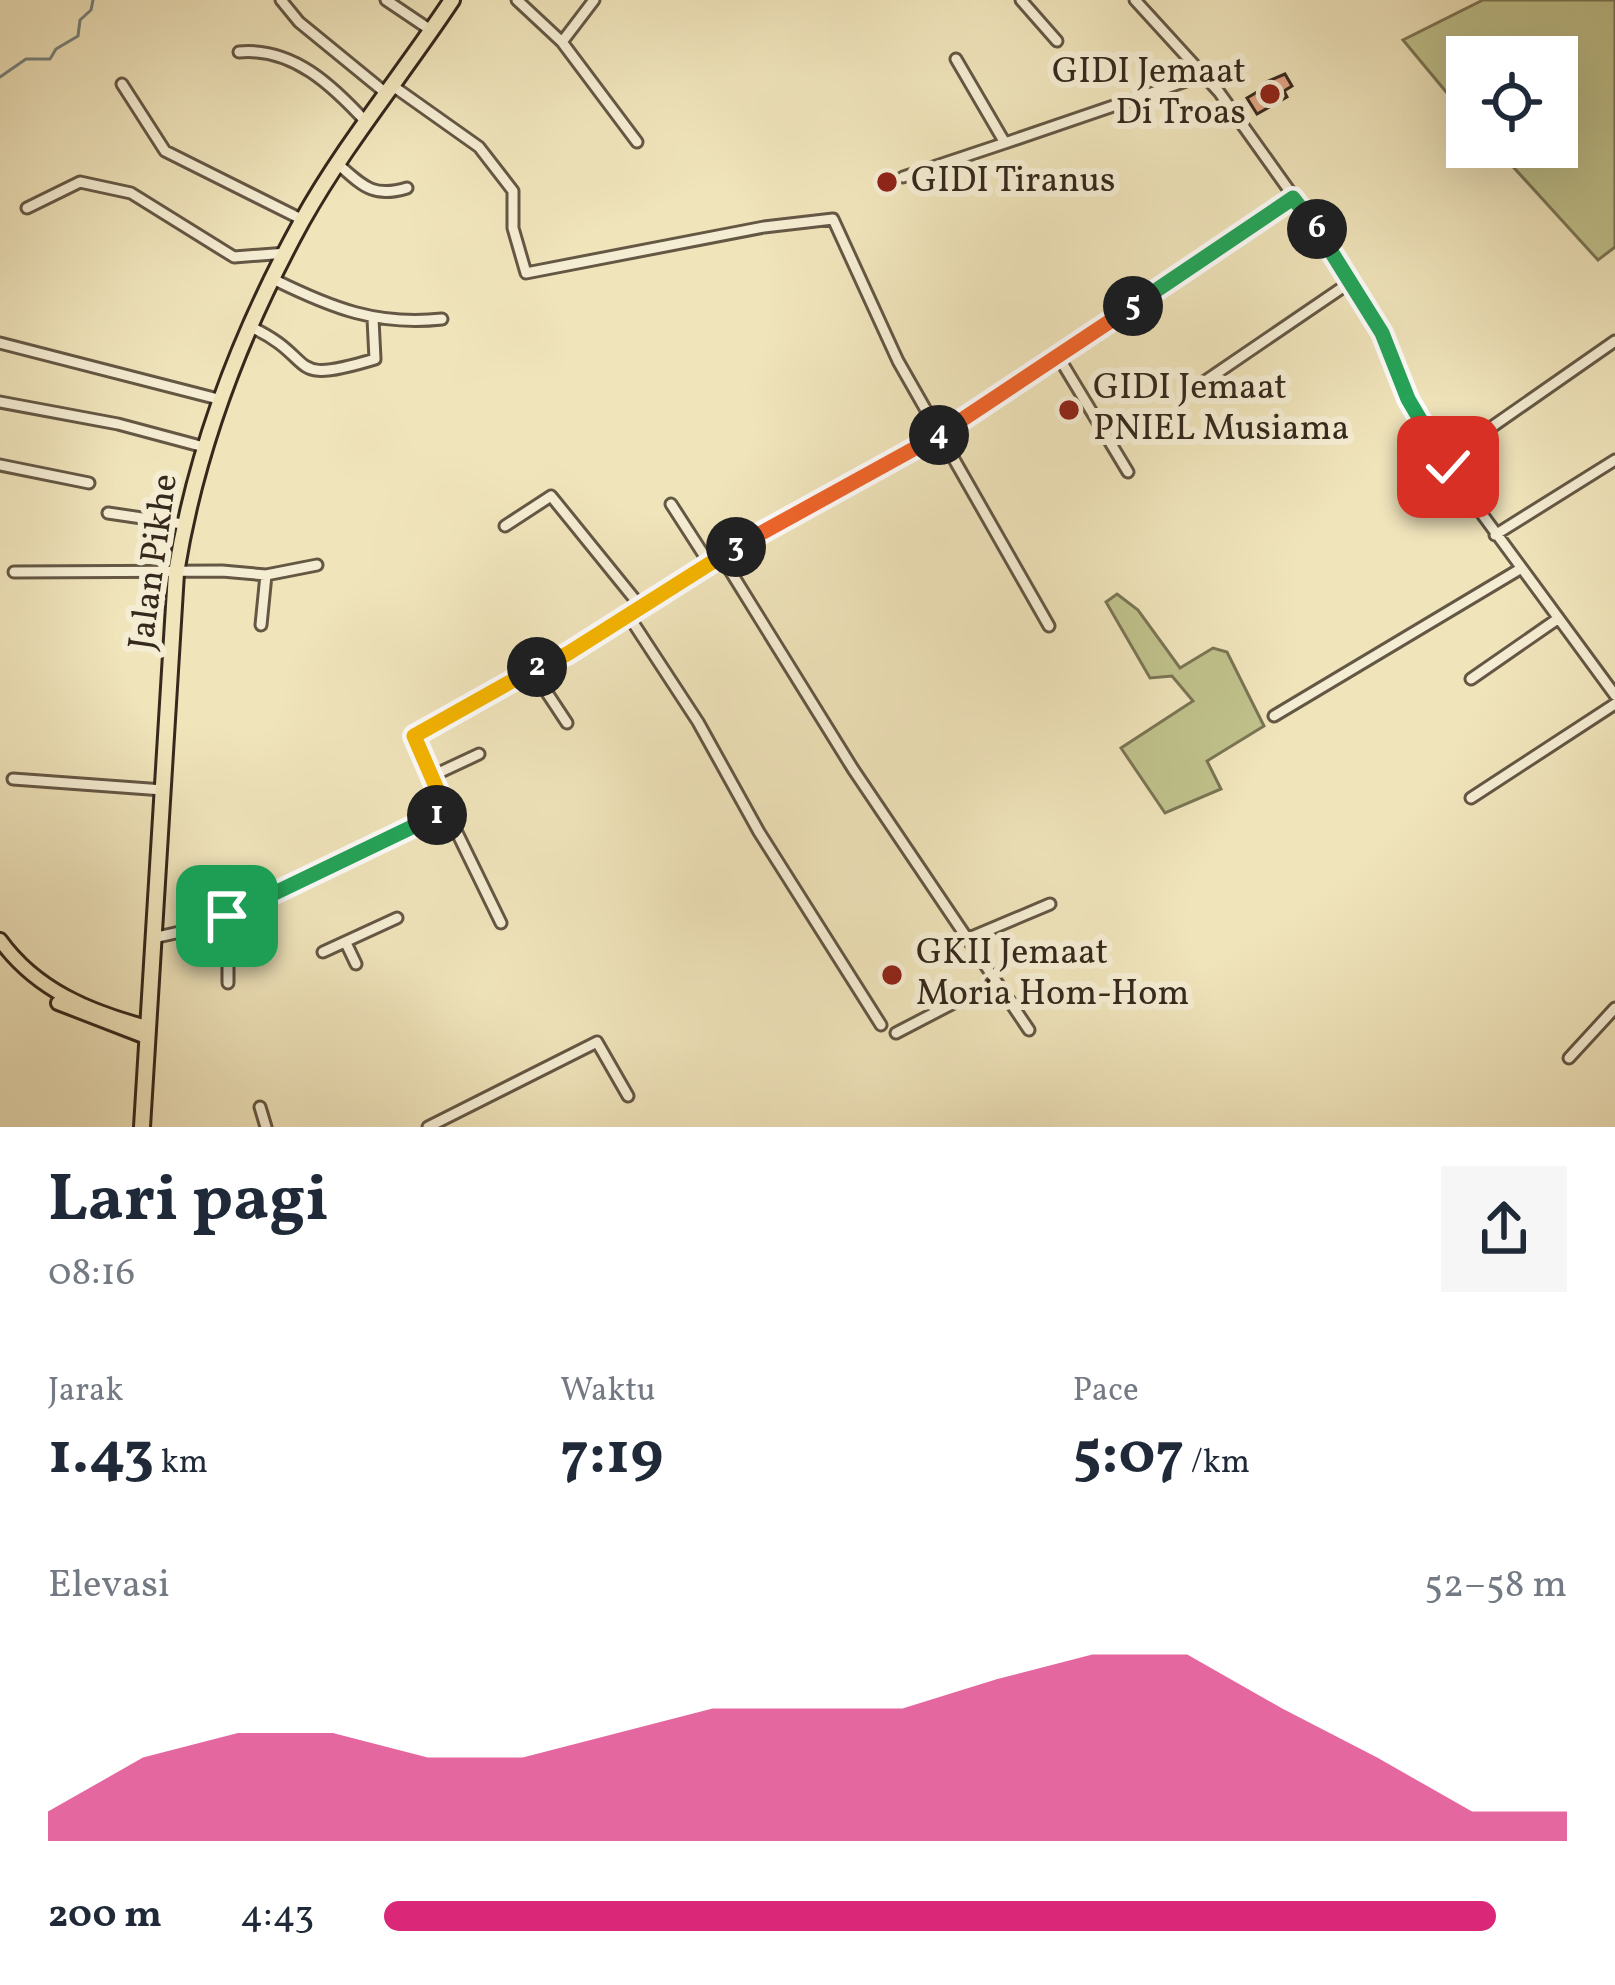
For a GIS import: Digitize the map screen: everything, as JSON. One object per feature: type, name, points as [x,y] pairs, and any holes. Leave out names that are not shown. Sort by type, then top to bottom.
[{"type":"highway","name":"Jalan Pikhe","points":[[142,1127],[176,573],[204,447],[218,399],[303,220],[452,0]]},
{"type":"main road","points":[[0,940],[31,972],[74,1004],[147,1032]]},
{"type":"main road","points":[[0,954],[72,1012],[147,1032]]},
{"type":"street","points":[[281,0],[299,22],[479,148],[513,190],[513,229],[526,273],[764,227],[833,219],[898,361],[1049,626]]},
{"type":"street","points":[[386,0],[432,31]]},
{"type":"street","points":[[517,0],[562,42],[637,142]]},
{"type":"street","points":[[562,42],[594,0]]},
{"type":"street","points":[[1021,0],[1057,40]]},
{"type":"street","points":[[1135,0],[1204,75],[1352,281],[1443,461],[1615,699],[1471,798]]},
{"type":"street","points":[[239,52],[269,53],[318,75],[367,123]]},
{"type":"street","points":[[956,58],[1004,143]]},
{"type":"street","points":[[903,178],[1204,75]]},
{"type":"street","points":[[122,84],[165,151],[303,220]]},
{"type":"street","points":[[339,165],[372,193],[384,195],[407,188]]},
{"type":"street","points":[[27,208],[80,182],[131,193],[234,257],[287,253]]},
{"type":"street","points":[[501,923],[414,736],[567,654],[721,556],[940,435],[1293,198]]},
{"type":"street","points":[[275,280],[341,312],[373,320],[442,319]]},
{"type":"street","points":[[1198,386],[1352,281]]},
{"type":"street","points":[[251,327],[310,373],[330,373],[375,359],[373,320]]},
{"type":"street","points":[[1443,461],[1615,340]]},
{"type":"street","points":[[0,343],[218,399]]},
{"type":"street","points":[[1058,356],[1128,472]]},
{"type":"street","points":[[0,403],[118,424],[204,447]]},
{"type":"street","points":[[1495,535],[1615,460]]},
{"type":"street","points":[[0,465],[89,483]]},
{"type":"street","points":[[506,526],[551,496],[641,607]]},
{"type":"street","points":[[671,504],[710,563]]},
{"type":"street","points":[[108,513],[184,524]]},
{"type":"street","points":[[721,556],[853,769],[1029,1030]]},
{"type":"street","points":[[14,572],[266,575],[317,565]]},
{"type":"street","points":[[1274,716],[1520,569]]},
{"type":"street","points":[[261,625],[266,575]]},
{"type":"street","points":[[628,615],[698,722],[759,832],[880,1025]]},
{"type":"street","points":[[1471,680],[1556,620]]},
{"type":"street","points":[[532,670],[567,722]]},
{"type":"street","points":[[432,776],[479,754]]},
{"type":"street","points":[[13,778],[163,790]]},
{"type":"street","points":[[153,938],[227,916],[446,810]]},
{"type":"street","points":[[329,869],[337,884]]},
{"type":"street","points":[[968,939],[1050,904]]},
{"type":"street","points":[[227,916],[229,983]]},
{"type":"street","points":[[323,952],[397,918]]},
{"type":"street","points":[[346,943],[356,964]]},
{"type":"street","points":[[896,1034],[996,981]]},
{"type":"street","points":[[1568,1058],[1615,1008]]},
{"type":"street","points":[[428,1127],[596,1042],[628,1096]]},
{"type":"street","points":[[260,1107],[266,1127]]},
{"type":"green space","points":[[1483,0],[1615,0],[1615,247],[1598,260],[1514,168],[1578,168],[1578,36],[1446,36],[1446,92],[1403,40]]},
{"type":"green space","points":[[1117,594],[1138,610],[1180,668],[1213,648],[1227,652],[1264,726],[1207,761],[1221,789],[1165,813],[1121,748],[1193,701],[1172,676],[1150,678],[1106,602]]},
{"type":"building","name":"GIDI Jemaat Di Troas","points":[[1285,74],[1292,86],[1284,91],[1287,97],[1257,114],[1247,98]]},
{"type":"waterway","points":[[0,77],[26,59],[50,59],[56,49],[78,36],[80,20],[91,10],[93,0]]},
{"type":"place","name":"GIDI Jemaat Di Troas","points":[[1270,94]]},
{"type":"place","name":"GIDI Tiranus","points":[[887,182]]},
{"type":"place","name":"GIDI Jemaat PNIEL Musiama","points":[[1069,410]]},
{"type":"place","name":"GKII Jemaat Moria Hom-Hom","points":[[892,975]]},
{"type":"route","points":[[227,916],[446,810],[414,736],[567,654],[834,490],[940,435],[1293,198],[1382,333],[1408,399],[1448,467]]}]
